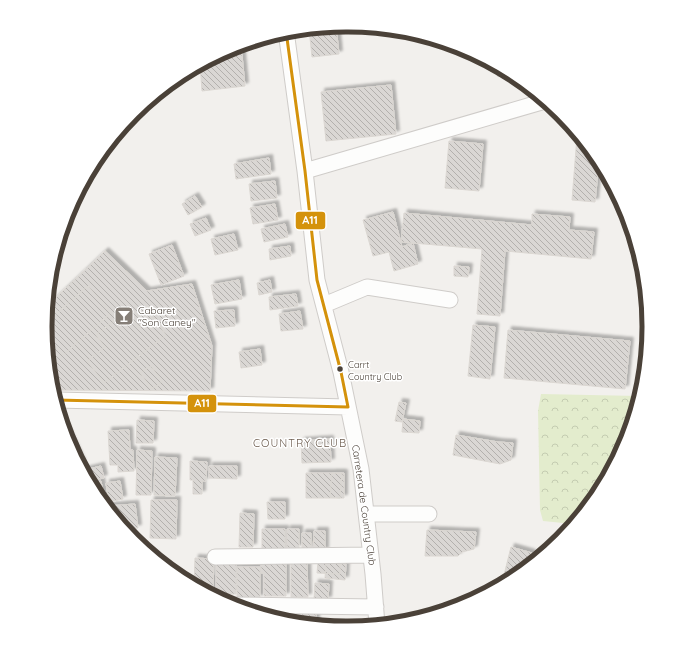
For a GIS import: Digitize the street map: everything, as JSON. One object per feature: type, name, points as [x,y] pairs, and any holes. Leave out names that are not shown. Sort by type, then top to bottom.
[{"type":"street","name":"Carretera de Country Club","points":[[287,39],[305,172],[317,280],[341,372],[361,469],[377,619]]},
{"type":"street","points":[[305,172],[538,103]]},
{"type":"street","points":[[324,305],[367,287],[450,300]]},
{"type":"street","points":[[62,400],[348,407]]},
{"type":"street","points":[[366,514],[429,514]]},
{"type":"street","points":[[215,557],[371,555]]},
{"type":"street","points":[[253,605],[376,607]]},
{"type":"green space","points":[[541,394],[633,396],[626,421],[611,457],[592,490],[581,506],[566,523],[543,521],[540,510],[538,411]]},
{"type":"building","points":[[337,33],[339,54],[312,57],[310,35]]},
{"type":"building","points":[[242,51],[245,86],[202,91],[200,71]]},
{"type":"building","points":[[391,85],[396,134],[326,141],[321,92]]},
{"type":"building","points":[[449,141],[483,144],[479,191],[445,188]]},
{"type":"building","points":[[577,142],[598,172],[595,202],[572,200]]},
{"type":"building","points":[[269,158],[271,174],[236,179],[234,164]]},
{"type":"building","points":[[275,181],[277,198],[251,201],[249,184]]},
{"type":"building","points":[[195,196],[202,207],[188,215],[182,204]]},
{"type":"building","points":[[275,204],[278,220],[253,224],[250,208]]},
{"type":"building","points":[[393,212],[402,247],[413,243],[418,264],[394,271],[389,252],[373,256],[363,220]]},
{"type":"building","points":[[404,213],[532,225],[532,214],[570,217],[569,230],[594,232],[591,259],[505,251],[500,316],[477,314],[482,249],[401,242]]},
{"type":"building","points":[[206,218],[211,230],[195,236],[190,224]]},
{"type":"building","points":[[285,224],[288,237],[264,242],[261,229]]},
{"type":"building","points":[[234,234],[238,250],[215,255],[211,239]]},
{"type":"building","points":[[172,245],[184,276],[161,285],[149,254]]},
{"type":"building","points":[[290,246],[291,256],[270,260],[269,249]]},
{"type":"building","name":"Cabaret \"Son Caney\"","points":[[105,251],[147,291],[192,284],[212,346],[210,391],[60,390],[53,346],[52,326],[54,300]]},
{"type":"building","points":[[454,266],[469,267],[468,277],[454,276]]},
{"type":"building","points":[[239,280],[242,299],[215,304],[211,285]]},
{"type":"building","points":[[270,280],[272,292],[259,295],[257,283]]},
{"type":"building","points":[[88,286],[111,313],[63,355],[53,344],[52,317]]},
{"type":"building","points":[[296,294],[298,306],[270,310],[269,297]]},
{"type":"building","points":[[234,310],[235,326],[216,328],[214,311]]},
{"type":"building","points":[[126,311],[139,328],[153,317],[166,335],[104,383],[87,361],[105,347],[96,335]]},
{"type":"building","points":[[300,311],[303,329],[281,331],[279,314]]},
{"type":"building","points":[[473,325],[495,327],[490,379],[468,376]]},
{"type":"building","points":[[508,330],[630,341],[625,389],[504,378]]},
{"type":"building","points":[[260,349],[262,365],[241,368],[239,352]]},
{"type":"building","points":[[151,366],[162,382],[152,389],[140,373]]},
{"type":"building","points":[[399,402],[406,403],[402,422],[395,421]]},
{"type":"building","points":[[403,419],[420,421],[419,433],[402,432]]},
{"type":"building","points":[[137,420],[154,421],[153,443],[136,443]]},
{"type":"building","points":[[129,430],[130,450],[133,450],[134,471],[118,472],[118,465],[110,465],[108,431]]},
{"type":"building","points":[[456,435],[513,443],[511,460],[500,464],[453,455]]},
{"type":"building","points":[[330,439],[331,462],[302,463],[301,441]]},
{"type":"building","points":[[137,450],[152,451],[151,495],[136,495]]},
{"type":"building","points":[[155,457],[177,458],[175,496],[154,495]]},
{"type":"building","points":[[190,461],[207,462],[206,481],[202,481],[202,494],[193,494],[193,480],[190,480]]},
{"type":"building","points":[[101,466],[104,478],[96,480],[89,469]]},
{"type":"building","points":[[209,466],[237,466],[237,479],[209,478]]},
{"type":"building","points":[[306,473],[344,473],[344,498],[306,498]]},
{"type":"building","points":[[332,473],[342,473],[340,498],[330,497]]},
{"type":"building","points":[[101,481],[103,492],[102,490],[97,482]]},
{"type":"building","points":[[120,481],[123,499],[110,502],[106,483]]},
{"type":"building","points":[[151,500],[177,500],[176,539],[150,538]]},
{"type":"building","points":[[267,502],[285,502],[285,519],[268,519]]},
{"type":"building","points":[[135,504],[138,528],[133,528],[113,506]]},
{"type":"building","points":[[240,513],[254,514],[253,547],[239,547]]},
{"type":"building","points":[[262,529],[285,529],[285,552],[262,552]]},
{"type":"building","points":[[287,529],[299,529],[299,548],[287,548]]},
{"type":"building","points":[[427,530],[476,532],[474,549],[462,552],[458,556],[425,556]]},
{"type":"building","points":[[314,531],[325,531],[325,551],[313,551]]},
{"type":"building","points":[[302,533],[311,533],[311,551],[302,551]]},
{"type":"building","points":[[511,547],[532,553],[531,556],[526,560],[504,575]]},
{"type":"building","points":[[195,558],[214,559],[213,589],[194,578]]},
{"type":"building","points":[[216,559],[236,559],[236,594],[223,594],[216,590]]},
{"type":"building","points":[[261,560],[286,560],[286,596],[264,596],[264,573],[261,573]]},
{"type":"building","points":[[291,561],[307,561],[308,597],[291,597]]},
{"type":"building","points":[[318,562],[340,563],[340,574],[317,573]]},
{"type":"building","points":[[326,563],[346,564],[345,580],[325,578]]},
{"type":"building","points":[[237,567],[260,567],[260,598],[237,598]]},
{"type":"building","points":[[315,583],[329,584],[328,600],[314,599]]},
{"type":"building","points":[[293,611],[316,612],[316,619],[293,615]]},
{"type":"transit line","name":"A11","points":[[287,39],[305,171],[317,280],[341,372],[348,407]]},
{"type":"transit line","name":"A11","points":[[62,400],[348,407]]},
{"type":"place","name":"Cabaret \"Son Caney\"","points":[[124,316]]},
{"type":"place","name":"Carrt Country Club","points":[[340,369]]},
{"type":"district","name":"COUNTRY CLUB","points":[[300,443]]}]
